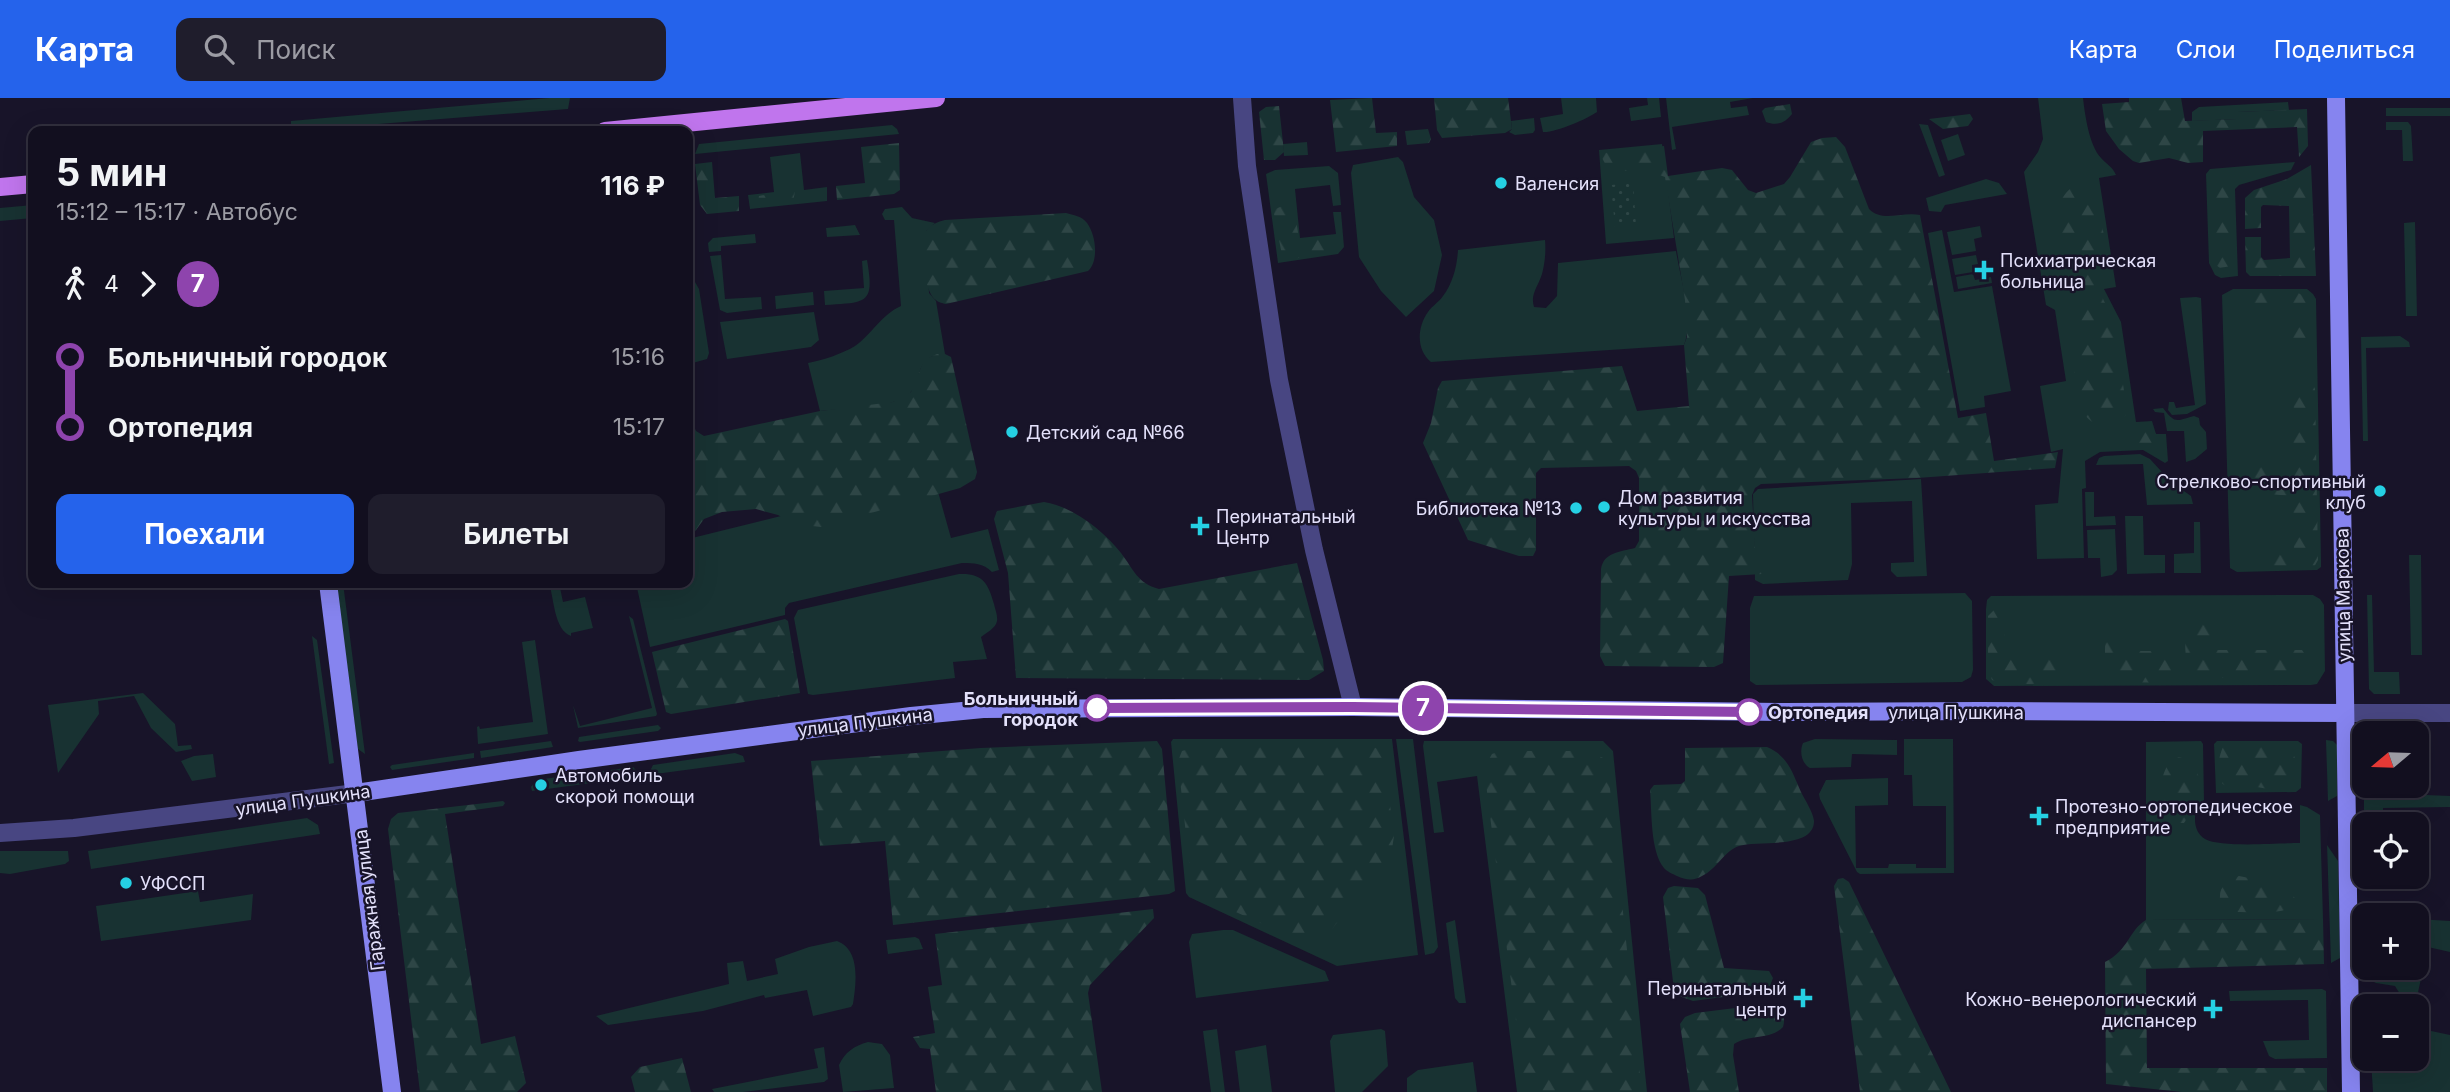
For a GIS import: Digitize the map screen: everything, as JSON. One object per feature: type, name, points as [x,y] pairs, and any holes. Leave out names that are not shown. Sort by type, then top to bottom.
[{"type":"main road","points":[[655,126],[936,98]]},
{"type":"main road","points":[[0,187],[28,184]]},
{"type":"street","points":[[1242,98],[1247,166],[1279,380],[1314,550],[1353,707]]},
{"type":"street","name":"улица Маркова","points":[[2336,98],[2351,1092]]},
{"type":"street","name":"Гаражная улица","points":[[329,588],[392,1092]]},
{"type":"street","name":"улица Пушкина","points":[[0,833],[80,828],[356,793],[592,758],[983,709],[1353,707],[1758,712],[2450,713]]},
{"type":"green space","points":[[570,98],[568,109],[354,126],[291,126],[291,121]]},
{"type":"green space","points":[[1372,98],[1376,133],[1397,132],[1397,146],[1336,152],[1330,100]]},
{"type":"green space","points":[[1434,98],[1508,98],[1512,129],[1505,133],[1442,138],[1437,130]]},
{"type":"green space","points":[[1561,98],[1596,98],[1597,112],[1571,125],[1543,132],[1540,118],[1563,114]]},
{"type":"green space","points":[[1647,98],[1659,98],[1661,117],[1631,121],[1629,108],[1648,105]]},
{"type":"green space","points":[[1666,98],[1753,98],[1730,102],[1731,108],[1747,106],[1749,115],[1672,127],[1676,149],[1672,150]]},
{"type":"green space","points":[[2038,98],[2083,98],[2093,146],[2116,175],[2099,178],[2116,287],[2104,289],[2121,322],[2136,422],[2152,421],[2156,434],[2166,434],[2168,461],[2165,463],[2143,450],[2100,452],[2085,461],[2086,488],[2082,489],[2084,558],[2037,559],[2035,505],[2058,503],[2063,449],[2051,452],[2040,386],[2066,381],[2055,310],[2046,305],[2024,172],[2038,152],[2043,139]]},
{"type":"green space","points":[[2129,98],[2181,98],[2185,121],[2237,119],[2238,112],[2307,109],[2308,146],[2299,157],[2297,127],[2203,131],[2203,162],[2188,163],[2169,158],[2139,163],[2119,149],[2106,131],[2102,104],[2129,102]]},
{"type":"green space","points":[[2288,102],[2289,110],[2238,112],[2238,119],[2192,121],[2192,112],[2199,107]]},
{"type":"green space","points":[[1790,104],[1792,114],[1787,120],[1777,124],[1766,122],[1762,111],[1765,108]]},
{"type":"green space","points":[[1279,106],[1284,152],[1275,160],[1264,160],[1259,112],[1266,107]]},
{"type":"green space","points":[[2386,108],[2450,108],[2450,116],[2386,116]]},
{"type":"green space","points":[[1970,114],[1973,119],[1968,126],[1943,129],[1929,119]]},
{"type":"green space","points":[[1534,118],[1533,133],[1515,135],[1509,132],[1512,129],[1511,121]]},
{"type":"green space","points":[[2386,122],[2408,122],[2411,126],[2413,161],[2403,161],[2402,130],[2386,130]]},
{"type":"green space","points":[[1919,124],[1928,125],[1945,175],[1939,177]]},
{"type":"green space","points":[[892,125],[899,134],[695,154],[699,144]]},
{"type":"green space","points":[[1428,129],[1431,139],[1429,143],[1407,145],[1405,131]]},
{"type":"green space","points":[[1958,134],[1965,155],[1948,161],[1941,140]]},
{"type":"green space","points":[[1836,137],[1845,147],[1869,209],[1887,216],[1920,215],[1958,418],[1986,413],[1994,461],[2058,452],[2055,468],[1917,478],[1761,484],[1755,488],[1752,495],[1755,549],[1762,574],[1729,576],[1723,663],[1714,667],[1605,666],[1600,656],[1601,569],[1609,556],[1635,548],[1639,541],[1639,478],[1636,471],[1629,466],[1541,468],[1536,473],[1536,550],[1533,556],[1519,556],[1468,540],[1423,443],[1431,423],[1438,388],[1442,381],[1622,366],[1637,411],[1689,406],[1684,345],[1687,337],[1685,300],[1665,177],[1645,170],[1622,171],[1607,167],[1602,158],[1604,153],[1664,146],[1668,176],[1722,168],[1732,170],[1748,190],[1756,193],[1784,184],[1811,142]]},
{"type":"green space","points":[[1307,142],[1308,155],[1284,156],[1283,144]]},
{"type":"green space","points":[[899,143],[900,190],[894,194],[837,200],[836,186],[865,183],[861,147]]},
{"type":"green space","points":[[1662,144],[1674,238],[1606,244],[1599,150]]},
{"type":"green space","points":[[800,153],[804,190],[827,187],[827,201],[750,209],[748,195],[774,192],[770,157]]},
{"type":"green space","points":[[1398,157],[1403,162],[1414,197],[1434,220],[1442,255],[1434,291],[1406,317],[1381,291],[1359,257],[1351,173],[1353,165]]},
{"type":"green space","points":[[712,162],[715,198],[739,196],[739,211],[707,214],[700,205],[695,164]]},
{"type":"green space","points":[[2295,162],[2291,170],[2239,185],[2235,189],[2238,276],[2221,278],[2215,275],[2209,263],[2206,174],[2210,169]]},
{"type":"green space","points":[[2311,165],[2316,276],[2250,276],[2246,272],[2245,237],[2261,237],[2261,257],[2264,260],[2290,258],[2289,206],[2263,205],[2261,228],[2245,229],[2245,198],[2254,190],[2287,179]]},
{"type":"green space","points":[[1329,166],[1338,173],[1341,205],[1333,206],[1330,185],[1295,189],[1300,238],[1336,234],[1333,212],[1341,212],[1344,247],[1338,254],[1278,263],[1266,174],[1275,170]]},
{"type":"green space","points":[[1986,179],[1999,183],[2007,194],[1945,205],[1941,212],[1929,211],[1926,198]]},
{"type":"green space","points":[[2226,179],[2231,186],[2233,262],[2231,266],[2220,268],[2216,265],[2214,256],[2212,190],[2216,182]]},
{"type":"green space","points":[[2095,181],[2096,184],[2110,276],[2100,293],[2114,321],[2127,412],[2121,420],[2106,425],[2089,420],[2079,403],[2074,375],[2076,304],[2065,268],[2058,225],[2059,205],[2064,195],[2076,184]]},
{"type":"green space","points":[[1633,183],[1636,225],[1615,227],[1611,185]]},
{"type":"green space","points":[[783,188],[795,192],[793,201],[763,207],[758,202],[759,196],[776,193]]},
{"type":"green space","points":[[1288,204],[1294,207],[1299,239],[1323,238],[1328,241],[1323,254],[1292,259],[1282,255],[1274,214],[1275,209]]},
{"type":"green space","points":[[28,205],[28,218],[0,221],[0,208]]},
{"type":"green space","points":[[902,207],[912,218],[935,223],[926,231],[929,293],[936,301],[945,354],[927,360],[910,393],[895,402],[820,411],[808,363],[855,346],[888,314],[901,306],[894,220],[885,220],[882,214],[885,209]]},
{"type":"green space","points":[[1066,213],[1085,221],[1090,228],[1095,255],[1088,271],[946,304],[938,302],[932,296],[925,278],[922,246],[926,231],[932,225],[945,220]]},
{"type":"green space","points":[[2415,222],[2417,316],[2406,316],[2404,223]]},
{"type":"green space","points":[[855,225],[860,235],[827,237],[826,228]]},
{"type":"green space","points":[[1980,226],[1982,237],[1974,239],[1976,251],[1952,255],[1947,232]]},
{"type":"green space","points":[[1942,230],[1954,292],[1992,286],[2011,391],[1984,396],[1985,407],[1960,411],[1928,233]]},
{"type":"green space","points":[[755,234],[756,243],[721,246],[721,251],[709,252],[708,243],[713,238]]},
{"type":"green space","points":[[1545,240],[1544,266],[1534,294],[1534,307],[1546,308],[1557,296],[1558,263],[1676,251],[1687,311],[1687,335],[1684,345],[1431,362],[1423,351],[1420,331],[1424,318],[1449,286],[1458,250]]},
{"type":"green space","points":[[721,255],[725,299],[761,297],[762,309],[727,313],[720,310],[710,256]]},
{"type":"green space","points":[[1976,255],[1978,264],[1972,265],[1973,272],[1955,275],[1952,259]]},
{"type":"green space","points":[[867,260],[870,286],[864,298],[850,303],[825,305],[824,291],[864,288],[862,261]]},
{"type":"green space","points":[[1973,274],[1975,280],[1991,277],[1992,283],[1958,289],[1956,277]]},
{"type":"green space","points":[[693,283],[699,289],[709,353],[707,359],[693,363]]},
{"type":"green space","points":[[2233,289],[2307,289],[2316,299],[2321,560],[2321,567],[2317,570],[2237,572],[2230,568],[2222,295]]},
{"type":"green space","points":[[2292,291],[2306,299],[2312,322],[2311,348],[2307,353],[2298,355],[2293,351],[2291,309],[2262,308],[2252,321],[2246,316],[2246,302],[2250,293]]},
{"type":"green space","points":[[813,292],[814,305],[776,309],[775,296]]},
{"type":"green space","points":[[2180,298],[2201,298],[2206,404],[2187,414],[2172,415],[2168,410],[2169,402],[2174,402],[2176,408],[2195,405]]},
{"type":"green space","points":[[814,312],[819,340],[811,347],[727,359],[720,322]]},
{"type":"green space","points":[[2400,336],[2409,342],[2410,347],[2366,348],[2368,441],[2363,441],[2361,337]]},
{"type":"green space","points":[[937,354],[951,357],[977,472],[975,479],[960,488],[821,527],[795,524],[778,515],[756,509],[722,512],[704,519],[693,534],[693,425],[696,431],[704,436],[820,411],[893,402],[911,392],[924,360]]},
{"type":"green space","points":[[2294,378],[2311,380],[2315,389],[2318,560],[2314,567],[2309,568],[2260,568],[2254,557],[2258,554],[2294,551],[2293,499],[2291,496],[2258,493],[2251,480],[2259,466],[2293,462]]},
{"type":"green space","points":[[2163,408],[2176,420],[2194,416],[2199,418],[2200,425],[2206,432],[2207,449],[2195,459],[2186,462],[2184,431],[2167,431],[2164,413],[2155,412],[2153,409]]},
{"type":"green space","points":[[2138,425],[2148,425],[2157,435],[2164,435],[2165,447],[2159,451],[2135,445],[2132,433]]},
{"type":"green space","points":[[2140,454],[2150,459],[2171,482],[2191,496],[2193,504],[2147,505],[2143,464],[2096,465],[2099,458],[2104,456]]},
{"type":"green space","points":[[970,469],[937,488],[951,538],[988,529],[999,570],[992,572],[982,565],[962,563],[789,603],[785,608],[785,615],[650,647],[637,588],[693,588],[693,538]]},
{"type":"green space","points":[[1921,479],[1927,576],[1897,577],[1891,571],[1891,563],[1914,562],[1912,501],[1851,503],[1852,564],[1848,580],[1763,584],[1755,580],[1753,494],[1758,489]]},
{"type":"green space","points":[[2085,492],[2094,492],[2094,517],[2115,516],[2116,525],[2086,526]]},
{"type":"green space","points":[[1044,502],[1076,514],[1097,528],[1141,579],[1159,589],[1297,563],[1324,671],[1309,680],[1016,678],[1008,573],[994,519],[997,511]]},
{"type":"green space","points":[[2125,516],[2143,516],[2144,555],[2165,555],[2165,573],[2127,574]]},
{"type":"green space","points":[[2194,522],[2200,522],[2201,573],[2174,573],[2174,554],[2194,553]]},
{"type":"green space","points":[[2115,529],[2117,570],[2112,575],[2101,577],[2100,558],[2088,558],[2087,530]]},
{"type":"green space","points":[[2409,555],[2421,555],[2422,655],[2411,655]]},
{"type":"green space","points":[[959,574],[979,578],[987,585],[992,597],[997,621],[993,628],[981,637],[987,659],[953,662],[955,678],[808,694],[794,618],[798,610]]},
{"type":"green space","points":[[337,588],[344,588],[365,754],[358,749]]},
{"type":"green space","points":[[550,588],[560,588],[563,602],[585,597],[593,628],[571,633],[571,636],[561,627]]},
{"type":"green space","points":[[1965,593],[1972,601],[1973,670],[1971,677],[1962,682],[1756,685],[1750,681],[1750,608],[1754,596]]},
{"type":"green space","points":[[2313,595],[2324,605],[2325,671],[2317,684],[1994,686],[1986,679],[1986,609],[1987,600],[1991,596]]},
{"type":"green space","points":[[2367,595],[2372,595],[2374,672],[2399,672],[2400,694],[2374,694],[2369,689]]},
{"type":"green space","points":[[1994,610],[2003,613],[2005,617],[2005,655],[2061,656],[2065,660],[2065,670],[2060,677],[2036,684],[1992,680],[1988,669],[1988,616]]},
{"type":"green space","points":[[629,616],[633,619],[657,714],[578,728],[573,705],[580,726],[652,708]]},
{"type":"green space","points":[[785,619],[788,621],[800,693],[671,714],[666,712],[652,652]]},
{"type":"green space","points":[[2204,620],[2212,629],[2214,650],[2302,650],[2310,662],[2308,667],[2304,673],[2297,676],[2212,678],[2201,675],[2188,664],[2186,653],[2188,629],[2190,624]]},
{"type":"green space","points":[[2109,623],[2116,624],[2122,651],[2171,651],[2178,654],[2183,669],[2180,681],[2122,682],[2115,678],[2105,659],[2106,626]]},
{"type":"green space","points":[[312,636],[317,640],[334,763],[329,764]]},
{"type":"green space","points":[[535,640],[548,734],[478,744],[479,726],[480,729],[533,722],[522,642]]},
{"type":"green space","points":[[143,693],[175,724],[178,746],[191,745],[192,749],[176,752],[151,728],[134,696],[98,701],[99,714],[58,773],[48,705]]},
{"type":"green space","points":[[658,725],[661,728],[658,731],[578,741],[579,737]]},
{"type":"green space","points":[[1173,739],[1392,739],[1418,955],[1337,966],[1189,897],[1186,893],[1171,742]]},
{"type":"green space","points":[[1396,739],[1413,739],[1438,947],[1434,953],[1425,955]]},
{"type":"green space","points":[[1815,739],[1897,740],[1897,755],[1852,754],[1851,767],[1810,768],[1803,761],[1802,746],[1803,743]]},
{"type":"green space","points":[[1904,739],[1953,739],[1954,873],[1860,874],[1857,872],[1820,799],[1819,794],[1826,780],[1888,778],[1888,805],[1855,806],[1856,868],[1888,868],[1889,864],[1916,864],[1916,868],[1946,868],[1946,806],[1913,806],[1912,775],[1904,775]]},
{"type":"green space","points":[[2326,740],[2337,745],[2337,796],[2328,801]]},
{"type":"green space","points":[[551,741],[553,747],[481,758],[480,751]]},
{"type":"green space","points":[[1157,741],[1162,749],[1175,891],[1169,894],[893,925],[885,841],[820,846],[811,761],[981,748]]},
{"type":"green space","points":[[1424,741],[1603,741],[1613,751],[1647,1092],[1517,1092],[1477,776],[1437,782],[1444,832],[1434,833]]},
{"type":"green space","points":[[2201,741],[2204,800],[2197,809],[2195,820],[2197,831],[2205,839],[2237,844],[2300,843],[2300,805],[2320,815],[2323,919],[2146,920],[2146,742]]},
{"type":"green space","points":[[2217,741],[2298,741],[2302,744],[2301,788],[2296,792],[2216,793],[2214,744]]},
{"type":"green space","points":[[2285,745],[2297,764],[2294,786],[2278,790],[2250,786],[2230,788],[2223,784],[2218,763],[2223,747]]},
{"type":"green space","points":[[1371,746],[1383,751],[1394,836],[1392,849],[1327,936],[1313,941],[1300,941],[1192,890],[1178,761],[1182,751],[1192,748]]},
{"type":"green space","points":[[1767,747],[1780,755],[1792,771],[1812,814],[1814,821],[1811,830],[1795,840],[1747,844],[1734,848],[1712,869],[1696,879],[1677,876],[1666,870],[1659,861],[1654,841],[1650,790],[1654,785],[1681,784],[1685,781],[1685,748]]},
{"type":"green space","points":[[1500,751],[1590,751],[1603,758],[1608,770],[1642,1092],[1525,1092],[1484,768],[1492,754]]},
{"type":"green space","points":[[474,753],[474,758],[392,770],[390,767],[392,765]]},
{"type":"green space","points":[[735,753],[743,756],[745,762],[648,775],[653,765]]},
{"type":"green space","points":[[213,754],[216,777],[192,781],[181,761],[194,756]]},
{"type":"green space","points":[[2175,757],[2188,761],[2193,766],[2200,785],[2198,799],[2184,823],[2167,816],[2161,797],[2163,774]]},
{"type":"green space","points":[[633,767],[638,772],[636,777],[532,791],[531,787],[536,780]]},
{"type":"green space","points":[[2450,796],[2450,807],[2383,808],[2383,812],[2364,812],[2364,798]]},
{"type":"green space","points":[[503,801],[503,806],[445,814],[481,1044],[515,1036],[526,1083],[517,1092],[420,1092],[388,829],[391,819],[398,813]]},
{"type":"green space","points":[[307,818],[318,825],[320,834],[91,869],[88,851]]},
{"type":"green space","points":[[2327,845],[2338,861],[2340,958],[2331,963]]},
{"type":"green space","points":[[0,851],[68,851],[69,861],[10,874],[0,873]]},
{"type":"green space","points":[[2239,876],[2279,884],[2292,892],[2297,904],[2274,912],[2229,912],[2220,900],[2222,887]]},
{"type":"green space","points":[[1843,878],[1849,882],[1951,1092],[1860,1092],[1834,886],[1838,879]]},
{"type":"green space","points":[[1668,888],[1698,888],[1705,895],[1724,968],[1769,971],[1773,978],[1768,991],[1693,1001],[1679,996],[1674,990],[1663,897]]},
{"type":"green space","points":[[198,891],[200,902],[253,894],[251,920],[101,941],[96,906]]},
{"type":"green space","points":[[1153,909],[1154,918],[1090,985],[1088,993],[1102,1092],[936,1092],[930,1049],[920,1048],[913,1037],[935,1033],[928,987],[942,985],[935,934]]},
{"type":"green space","points":[[2323,919],[2324,964],[2146,969],[2147,1068],[2327,1068],[2327,1092],[2182,1092],[2106,1084],[2105,962],[2119,952],[2140,924],[2146,920]]},
{"type":"green space","points":[[1455,920],[1466,1003],[1459,1003],[1455,998],[1446,923]]},
{"type":"green space","points":[[2429,920],[2450,921],[2450,952],[2429,947]]},
{"type":"green space","points":[[1233,930],[1325,971],[1329,981],[1196,998],[1189,942],[1192,934]]},
{"type":"green space","points":[[915,937],[919,939],[923,949],[888,954],[886,940]]},
{"type":"green space","points":[[837,941],[845,945],[850,952],[855,968],[851,1007],[813,1016],[807,990],[765,998],[764,995],[703,1011],[608,1025],[596,1016],[729,984],[727,963],[743,961],[747,981],[778,974],[775,959]]},
{"type":"green space","points":[[2370,980],[2421,980],[2418,994],[2400,994],[2395,986]]},
{"type":"green space","points":[[2229,991],[2326,991],[2327,1058],[2275,1059],[2269,1056],[2263,1041],[2309,1040],[2308,1000],[2230,1001]]},
{"type":"green space","points":[[1768,1004],[1781,1012],[1784,1018],[1783,1027],[1772,1034],[1734,1044],[1733,1055],[1739,1092],[1690,1092],[1680,1024],[1685,1017],[1695,1013]]},
{"type":"green space","points":[[1217,1029],[1225,1092],[1211,1092],[1203,1031]]},
{"type":"green space","points":[[1381,1029],[1385,1031],[1388,1066],[1362,1092],[1335,1092],[1330,1041],[1333,1035]]},
{"type":"green space","points":[[2429,1031],[2450,1035],[2450,1092],[2373,1092],[2372,1071],[2429,1071]]},
{"type":"green space","points":[[868,1042],[882,1044],[890,1055],[894,1088],[843,1092],[839,1065],[850,1050]]},
{"type":"green space","points":[[1266,1045],[1272,1092],[1240,1092],[1235,1051]]},
{"type":"green space","points":[[824,1047],[828,1079],[824,1082],[743,1092],[714,1092],[712,1089],[818,1068],[814,1049]]},
{"type":"green space","points":[[682,1058],[691,1092],[635,1092],[631,1077],[640,1067]]},
{"type":"green space","points":[[1473,1062],[1477,1092],[1407,1092],[1407,1078],[1418,1070]]},
{"type":"bus line","name":"7","points":[[1097,708],[1353,707],[1749,712]]},
{"type":"place","name":"Валенсия","points":[[1501,183]]},
{"type":"place","name":"Психиатрическая больница","points":[[1984,270]]},
{"type":"place","name":"Детский сад №66","points":[[1012,432]]},
{"type":"place","name":"Стрелково-спортивный клуб","points":[[2380,491]]},
{"type":"place","name":"Дом развития культуры и искусства","points":[[1604,507]]},
{"type":"place","name":"Библиотека №13","points":[[1576,508]]},
{"type":"place","name":"Перинатальный Центр","points":[[1200,526]]},
{"type":"place","name":"Больничный городок","points":[[1097,708]]},
{"type":"place","name":"Ортопедия","points":[[1749,712]]},
{"type":"place","name":"Автомобиль скорой помощи","points":[[541,785]]},
{"type":"place","name":"Протезно-ортопедическое предприятие","points":[[2039,816]]},
{"type":"place","name":"УФССП","points":[[126,883]]},
{"type":"place","name":"Перинатальный центр","points":[[1803,998]]},
{"type":"place","name":"Кожно-венерологический диспансер","points":[[2213,1009]]}]
